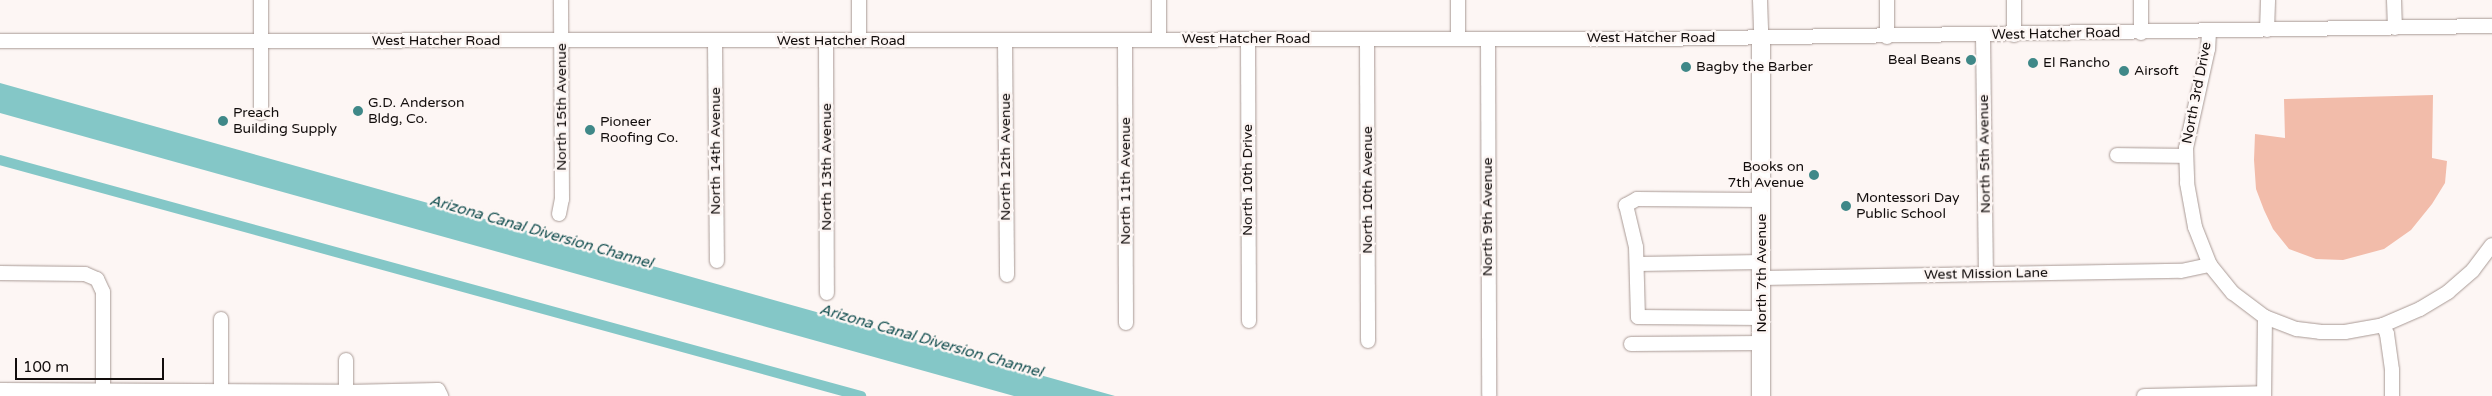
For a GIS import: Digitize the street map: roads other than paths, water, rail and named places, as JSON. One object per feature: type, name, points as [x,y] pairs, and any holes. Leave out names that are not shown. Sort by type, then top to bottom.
[{"type":"main road","name":"North 7th Avenue","points":[[1761,38],[1761,396]]},
{"type":"street","points":[[261,0],[261,113]]},
{"type":"street","name":"North 15th Avenue","points":[[559,214],[562,199],[561,0]]},
{"type":"street","points":[[859,0],[859,40]]},
{"type":"street","points":[[1159,0],[1159,40]]},
{"type":"street","points":[[1458,0],[1458,39]]},
{"type":"street","name":"North 7th Avenue","points":[[1760,0],[1761,38]]},
{"type":"street","points":[[1887,0],[1887,37]]},
{"type":"street","points":[[2014,0],[2014,34]]},
{"type":"street","points":[[2141,0],[2141,32]]},
{"type":"street","points":[[2268,0],[2268,30]]},
{"type":"street","points":[[2394,0],[2395,28]]},
{"type":"street","name":"West Hatcher Road","points":[[0,41],[1761,38],[2492,26]]},
{"type":"street","name":"North 3rd Drive","points":[[2208,32],[2208,48],[2186,156],[2187,183],[2192,216],[2210,265],[2233,293],[2265,317]]},
{"type":"street","name":"North 5th Avenue","points":[[1983,35],[1986,274]]},
{"type":"street","name":"North 10th Avenue","points":[[1368,39],[1368,341]]},
{"type":"street","name":"North 9th Avenue","points":[[1488,39],[1489,395]]},
{"type":"street","name":"North 12th Avenue","points":[[1006,40],[1007,275]]},
{"type":"street","name":"North 11th Avenue","points":[[1125,40],[1126,323]]},
{"type":"street","name":"North 10th Drive","points":[[1248,40],[1249,321]]},
{"type":"street","name":"North 14th Avenue","points":[[715,41],[717,261]]},
{"type":"street","name":"North 13th Avenue","points":[[826,41],[827,293]]},
{"type":"street","points":[[2117,155],[2186,156]]},
{"type":"street","points":[[1762,200],[1637,199],[1626,205],[1638,264],[1638,317],[1762,318]]},
{"type":"street","points":[[2144,396],[2264,395],[2265,317],[2297,329],[2320,332],[2345,332],[2383,325],[2413,313],[2448,292],[2473,270],[2492,245]]},
{"type":"street","name":"West Mission Lane","points":[[1638,264],[1762,270],[1986,274],[2181,271],[2210,265]]},
{"type":"street","points":[[0,273],[85,274],[97,279],[103,292],[103,394]]},
{"type":"street","points":[[221,319],[221,392]]},
{"type":"street","points":[[2383,325],[2387,334],[2392,370],[2392,396]]},
{"type":"street","points":[[1631,344],[1762,343]]},
{"type":"street","points":[[346,360],[346,392]]},
{"type":"street","points":[[0,390],[103,394],[221,392],[440,393]]},
{"type":"water","points":[[0,83],[1115,396],[1014,396],[0,113]]},
{"type":"waterway","points":[[0,160],[861,396]]},
{"type":"place","name":"Beal Beans","points":[[1971,60]]},
{"type":"place","name":"El Rancho","points":[[2033,63]]},
{"type":"place","name":"Bagby the Barber","points":[[1686,67]]},
{"type":"place","name":"Airsoft","points":[[2124,71]]},
{"type":"place","name":"G.D. Anderson Bldg, Co.","points":[[358,111]]},
{"type":"place","name":"Preach Building Supply","points":[[223,121]]},
{"type":"place","name":"Pioneer Roofing Co.","points":[[590,130]]},
{"type":"place","name":"Books on 7th Avenue","points":[[1814,175]]},
{"type":"place","name":"Montessori Day Public School","points":[[1846,206]]},
{"type":"water label","name":"Arizona Canal Diversion Channel","points":[[541,232]]},
{"type":"water label","name":"Arizona Canal Diversion Channel","points":[[931,341]]}]
